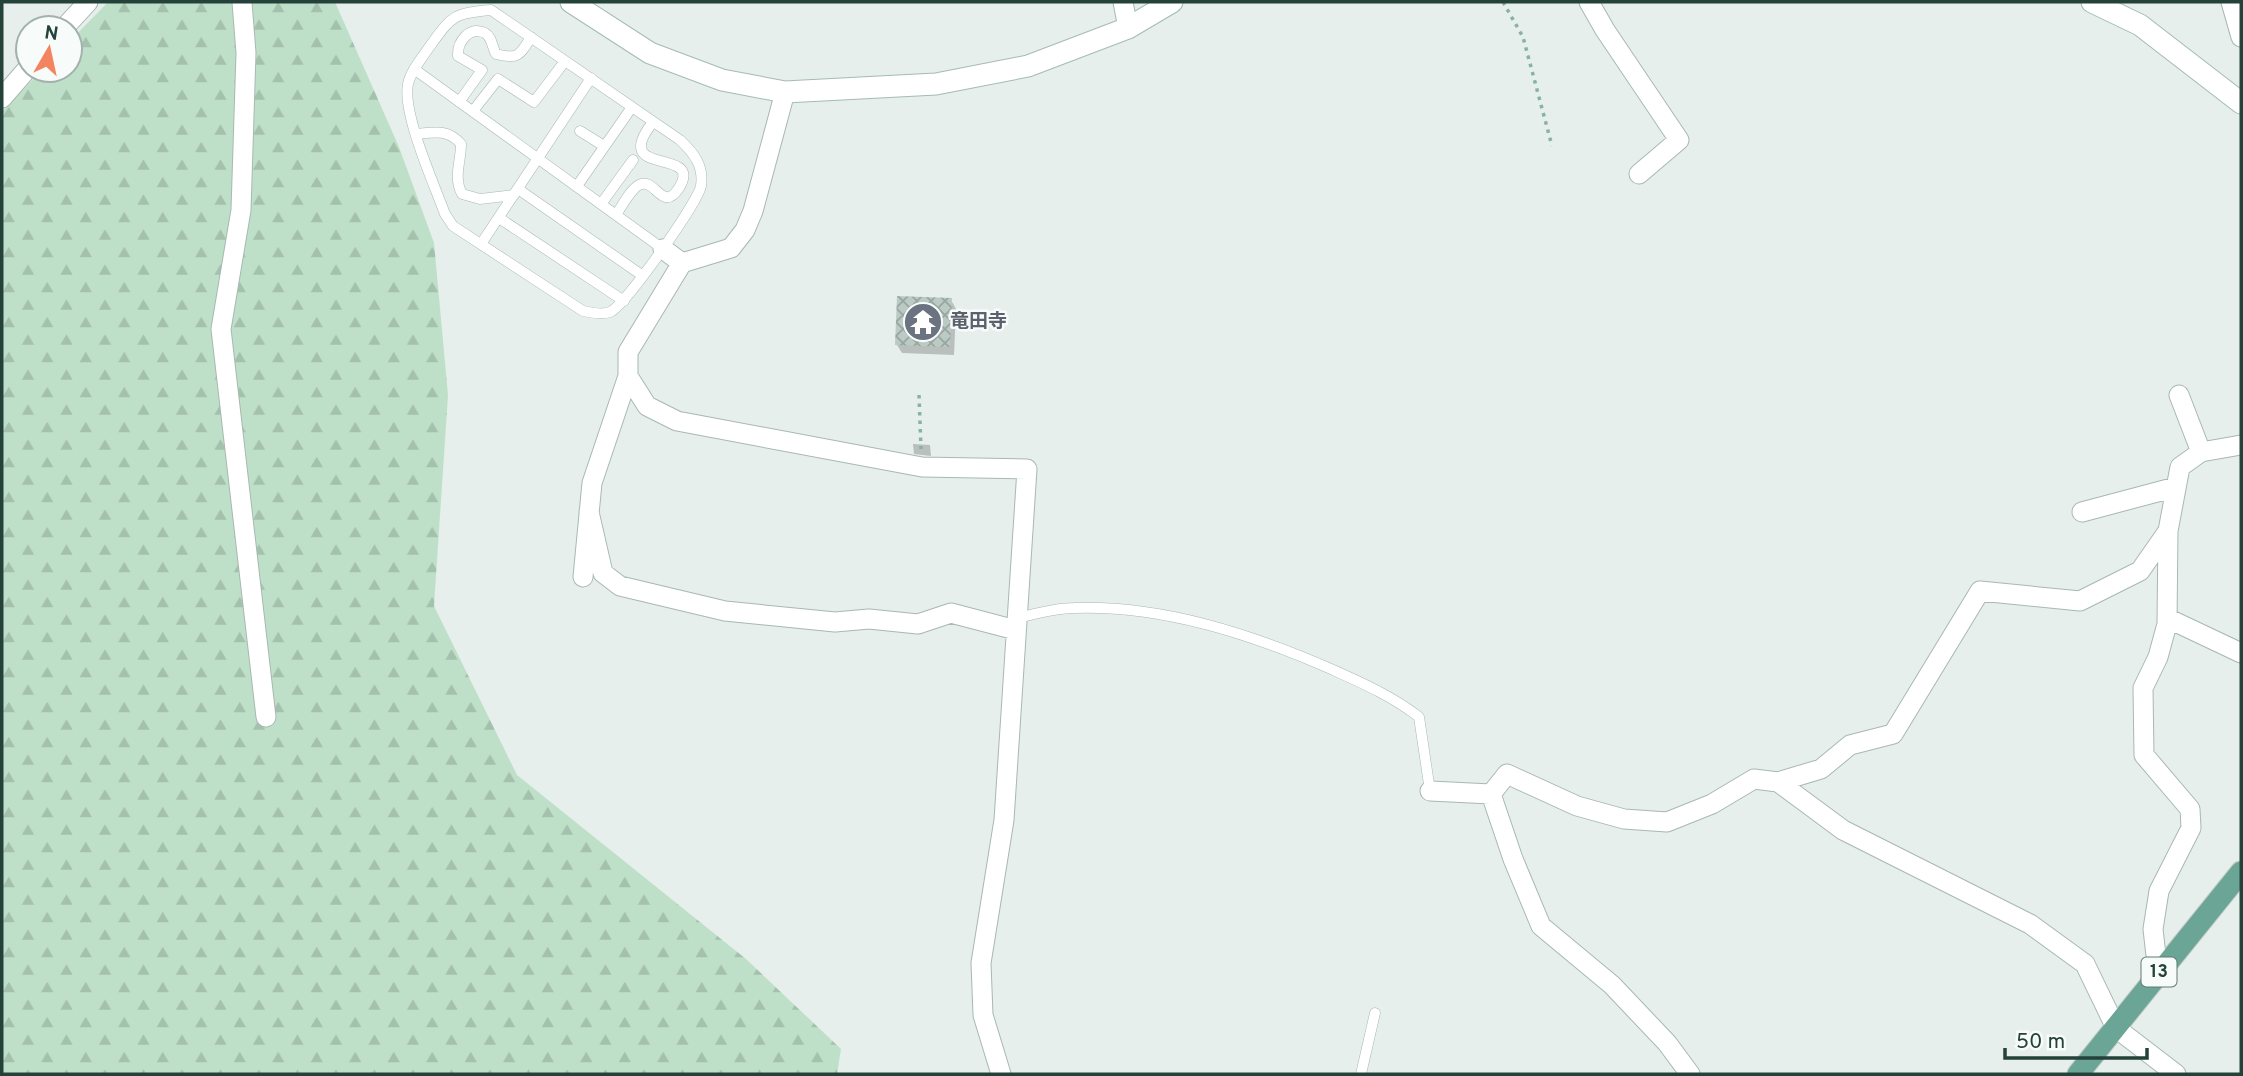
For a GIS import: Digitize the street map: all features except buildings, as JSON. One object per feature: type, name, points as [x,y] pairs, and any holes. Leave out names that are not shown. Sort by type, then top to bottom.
[{"type":"main road","name":"13","points":[[2078,1074],[2241,872]]},
{"type":"street","points":[[242,2],[246,53],[241,210],[221,329],[266,717]]},
{"type":"street","points":[[571,2],[650,53],[722,80],[785,92],[936,84],[1028,66],[1128,28],[1172,2]]},
{"type":"street","points":[[1123,2],[1128,28]]},
{"type":"street","points":[[1589,2],[1679,140],[1639,174]]},
{"type":"street","points":[[2094,2],[2140,25],[2241,103]]},
{"type":"street","points":[[2231,2],[2241,37]]},
{"type":"street","points":[[2,98],[14,84]]},
{"type":"street","points":[[583,577],[592,483],[628,376],[628,352],[682,263],[731,248],[744,230],[753,211],[785,92]]},
{"type":"street","points":[[663,249],[682,263]]},
{"type":"street","points":[[628,376],[647,406],[677,421],[922,467],[1027,469],[1004,820],[981,963],[983,1015],[1000,1074]]},
{"type":"street","points":[[2179,395],[2201,452]]},
{"type":"street","points":[[2158,973],[2153,929],[2159,891],[2191,828],[2190,809],[2144,755],[2143,688],[2158,657],[2167,618],[2168,531],[2180,467],[2201,452],[2241,445]]},
{"type":"street","points":[[2082,512],[2176,487]]},
{"type":"street","points":[[589,512],[603,573],[620,586],[739,612],[835,622],[869,619],[918,624],[951,613],[1016,624]]},
{"type":"street","points":[[1491,794],[1507,774],[1577,806],[1624,819],[1667,822],[1712,804],[1754,779],[1778,782],[1821,769],[1850,745],[1893,734],[1980,591],[2080,601],[2090,598],[2140,570],[2168,531]]},
{"type":"street","points":[[2167,618],[2241,653]]},
{"type":"street","points":[[1778,782],[1843,830],[2030,924],[2085,964],[2116,1028],[2176,1074]]},
{"type":"street","points":[[1430,791],[1491,794]]},
{"type":"street","points":[[1491,794],[1508,848],[1541,926],[1612,985],[1667,1043],[1690,1074]]},
{"type":"lane","points":[[491,10],[531,37],[653,121],[692,151],[699,163],[701,190],[643,276],[624,301],[610,312],[583,312],[453,226],[444,214],[416,134],[409,109],[408,85],[414,69],[448,22],[462,12],[491,10]]},
{"type":"lane","points":[[459,102],[482,70],[458,56],[457,49],[465,37],[476,31],[485,33],[491,38],[496,54],[510,57],[522,53],[531,37]]},
{"type":"lane","points":[[473,111],[498,79],[534,102],[565,61]]},
{"type":"lane","points":[[414,69],[663,249]]},
{"type":"lane","points":[[481,244],[591,78]]},
{"type":"lane","points":[[577,186],[632,107]]},
{"type":"lane","points":[[616,215],[637,186],[645,183],[660,196],[666,197],[677,190],[682,181],[682,173],[677,166],[669,162],[650,160],[644,155],[641,147],[643,135],[653,121]]},
{"type":"lane","points":[[580,131],[604,146]]},
{"type":"lane","points":[[416,134],[446,133],[454,136],[461,144],[457,171],[462,194],[480,199],[516,192],[643,276]]},
{"type":"lane","points":[[601,204],[633,160]]},
{"type":"lane","points":[[499,218],[624,301]]},
{"type":"lane","points":[[1016,624],[1072,608],[1123,609],[1180,618],[1296,654],[1395,698],[1419,717],[1430,791]]},
{"type":"lane","points":[[1361,1074],[1375,1013]]},
{"type":"path","points":[[1503,2],[1523,37],[1552,146]]},
{"type":"path","points":[[919,395],[921,457]]},
{"type":"green space","points":[[108,2],[335,2],[399,147],[434,243],[448,395],[434,606],[517,775],[746,959],[841,1049],[837,1074],[2,1074],[2,112],[29,84],[84,84],[84,27]]},
{"type":"place","name":"竜田寺","points":[[923,322]]}]
